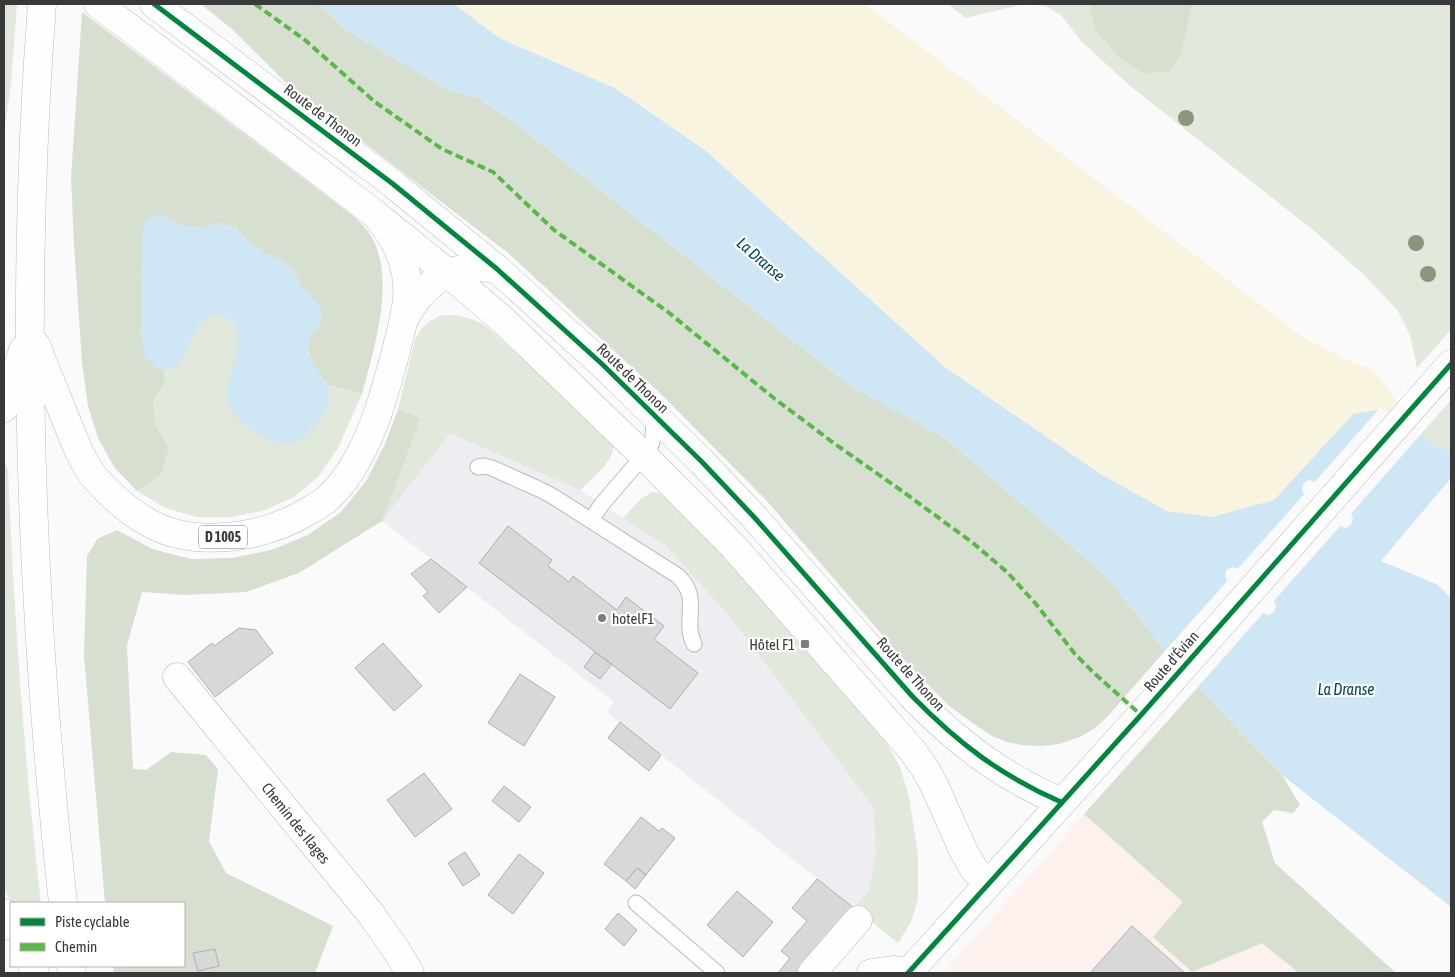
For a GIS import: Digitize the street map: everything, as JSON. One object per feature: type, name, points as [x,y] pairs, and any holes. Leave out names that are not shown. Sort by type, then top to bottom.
[{"type":"main road","name":"D 1005","points":[[42,4],[31,195],[31,455],[36,580],[45,714],[63,902]]},
{"type":"main road","points":[[98,4],[375,214],[449,274],[517,333],[644,456],[733,546],[910,749],[924,767],[934,786],[964,852],[974,869],[988,884]]},
{"type":"main road","name":"Route de Thonon","points":[[154,4],[393,184],[497,270],[602,364],[702,462],[754,517],[912,696],[956,739],[981,758],[1033,790],[1061,802]]},
{"type":"main road","name":"D 1005","points":[[30,330],[82,457],[95,478],[112,496],[132,512],[152,525],[175,533],[199,537],[251,534],[276,526],[301,516],[324,501],[344,481],[359,458],[384,394],[404,322],[407,298],[406,276],[400,253],[390,232],[375,214]]},
{"type":"main road","name":"D 1005","points":[[404,322],[412,304],[425,289],[440,278],[477,267],[497,270]]},
{"type":"main road","name":"D 1005","points":[[4,408],[30,330]]},
{"type":"main road","name":"Route d'Évian","points":[[909,973],[1451,364]]},
{"type":"main road","name":"Chemin des Ilages","points":[[177,677],[371,914],[410,973]]},
{"type":"main road","points":[[4,913],[10,924]]},
{"type":"main road","points":[[812,973],[858,920]]},
{"type":"main road","points":[[871,973],[893,970],[909,973]]},
{"type":"lane","points":[[591,520],[602,504],[650,448],[654,438],[654,427],[648,408]]},
{"type":"lane","points":[[478,467],[492,468],[541,490],[678,576],[685,583],[690,597],[690,631],[694,644]]},
{"type":"lane","points":[[636,903],[717,973]]},
{"type":"shaded area","points":[[4,4],[17,4],[11,84],[4,134]]},
{"type":"shaded area","points":[[947,4],[1024,4],[966,18]]},
{"type":"shaded area","points":[[1029,4],[1451,4],[1451,330],[1417,368],[1410,335],[1398,311],[1365,276],[1318,234],[1129,85],[1081,41],[1061,15],[1045,6]]},
{"type":"shaded area","points":[[142,231],[328,385],[362,394],[338,448],[319,476],[294,497],[263,511],[231,517],[197,517],[165,508],[137,491],[161,475],[169,448],[156,426],[153,403],[165,381]]},
{"type":"shaded area","points":[[442,315],[465,317],[486,326],[609,437],[613,445],[611,457],[580,490],[450,433],[382,521],[419,419],[398,409],[415,340],[421,329],[430,321]]},
{"type":"shaded area","points":[[1451,400],[1451,451],[1450,449],[1437,449],[1421,434]]},
{"type":"shaded area","points":[[420,419],[580,490],[665,545],[731,618],[873,807],[876,850],[869,890],[854,908],[607,712],[614,702],[382,521]]},
{"type":"shaded area","points":[[4,465],[6,465],[8,470],[20,687],[41,902],[11,902],[4,889]]},
{"type":"shaded area","points":[[652,492],[666,494],[726,558],[884,739],[900,767],[909,797],[918,854],[918,899],[911,922],[898,943],[854,908],[869,890],[876,850],[873,807],[731,618],[665,545],[623,518],[641,499]]},
{"type":"shaded area","points":[[1084,814],[1184,902],[1262,943],[1299,973],[943,973]]},
{"type":"green space","points":[[201,4],[318,4],[346,30],[451,91],[476,97],[510,119],[851,386],[945,438],[1107,577],[1165,651],[1108,716],[1095,728],[1080,737],[1059,744],[1041,746],[1022,745],[992,736],[978,727],[948,705],[903,659],[766,500],[662,395],[508,253],[286,83],[233,30]]},
{"type":"green space","points":[[1089,4],[1192,4],[1181,54],[1168,72],[1142,73],[1121,59],[1096,31]]},
{"type":"green space","points":[[82,12],[357,219],[367,230],[376,247],[381,267],[383,288],[381,311],[362,394],[328,385],[316,368],[308,350],[308,344],[311,335],[320,323],[317,304],[300,285],[295,273],[283,261],[265,253],[249,242],[235,228],[219,223],[204,228],[188,227],[160,214],[155,367],[164,370],[165,381],[153,403],[156,426],[169,448],[161,475],[137,491],[114,467],[98,438],[88,406],[82,362],[71,177]]},
{"type":"green space","points":[[398,409],[420,419],[382,521],[299,573],[246,592],[185,595],[142,592],[127,645],[133,769],[146,770],[171,752],[206,755],[218,769],[209,841],[226,873],[333,926],[315,973],[114,973],[113,967],[185,967],[185,902],[105,902],[84,656],[87,556],[97,539],[117,530],[152,549],[191,559],[232,558],[271,550],[308,535],[341,512],[366,481],[384,446]]},
{"type":"green space","points":[[1198,687],[1282,775],[1300,805],[1293,813],[1274,810],[1262,822],[1275,863],[1396,973],[1299,973],[1262,943],[1192,972],[1153,937],[1183,902],[1084,814]]},
{"type":"sand","points":[[454,4],[865,4],[1304,338],[1344,359],[1374,370],[1421,434],[1353,414],[1274,500],[1212,517],[1167,511],[1102,475],[946,368],[706,151],[615,88],[499,38]]},
{"type":"water","name":"La Dranse","points":[[318,4],[454,4],[499,38],[615,88],[706,151],[946,368],[1102,475],[1167,511],[1212,517],[1274,500],[1353,414],[1378,410],[1421,434],[1437,449],[1450,449],[1451,478],[1381,561],[1438,585],[1451,598],[1451,907],[1282,775],[1165,651],[1107,577],[945,438],[851,386],[510,119],[476,97],[451,91],[346,30]],"holes":[[[1309,480],[1315,482],[1351,514],[1353,519],[1351,525],[1346,528],[1340,526],[1304,494],[1302,489],[1304,483]],[[1232,567],[1238,569],[1274,601],[1276,606],[1274,612],[1269,615],[1263,613],[1227,581],[1225,576],[1226,570]]]},
{"type":"water","points":[[160,214],[188,227],[204,228],[219,223],[235,228],[249,242],[265,253],[283,261],[295,273],[300,285],[322,312],[320,323],[309,343],[308,351],[312,362],[326,384],[329,399],[316,425],[299,440],[292,443],[273,441],[253,431],[235,416],[227,399],[227,390],[238,346],[238,337],[236,326],[227,318],[220,315],[212,315],[206,319],[200,325],[182,358],[175,366],[164,370],[155,367],[145,357],[141,335],[142,231],[148,218]]},
{"type":"pier","points":[[1380,408],[1422,433],[1349,516],[1313,484]]},
{"type":"pier","points":[[1306,492],[1342,524],[1272,603],[1236,571]]},
{"type":"pier","points":[[1229,579],[1265,611],[1196,689],[1164,652]]},
{"type":"building","name":"hotelF1","points":[[508,526],[552,560],[548,566],[569,582],[573,576],[617,610],[626,597],[664,626],[654,639],[698,673],[670,709],[479,563]]},
{"type":"building","points":[[431,559],[467,587],[439,613],[423,596],[428,592],[411,574]]},
{"type":"building","points":[[239,628],[256,630],[273,653],[215,697],[188,662],[212,643],[214,646]]},
{"type":"building","points":[[383,643],[422,686],[394,711],[355,668]]},
{"type":"building","points":[[595,652],[612,664],[600,679],[584,667]]},
{"type":"building","points":[[520,674],[555,697],[524,746],[488,723]]},
{"type":"building","points":[[620,722],[661,755],[649,771],[608,738]]},
{"type":"building","points":[[424,773],[452,809],[415,837],[387,800]]},
{"type":"building","points":[[504,786],[531,807],[519,822],[492,801]]},
{"type":"building","points":[[641,817],[659,831],[662,828],[675,838],[646,875],[637,868],[626,881],[604,864]]},
{"type":"building","points":[[465,852],[480,875],[463,886],[448,863]]},
{"type":"building","points":[[519,854],[544,873],[513,914],[488,895]]},
{"type":"building","points":[[637,868],[646,875],[635,889],[626,881]]},
{"type":"building","points":[[817,879],[854,908],[799,973],[778,973],[790,958],[781,951],[807,921],[792,908]]},
{"type":"building","points":[[737,891],[773,922],[743,957],[707,925]]},
{"type":"building","points":[[618,913],[637,930],[624,946],[605,929]]},
{"type":"building","points":[[1132,926],[1185,973],[1090,973]]},
{"type":"building","points":[[215,949],[219,966],[198,971],[193,953]]},
{"type":"marked path","points":[[255,4],[305,40],[375,102],[442,149],[493,172],[554,230],[668,312],[775,399],[835,444],[973,543],[1007,572],[1036,604],[1075,654],[1141,715]]},
{"type":"cycle path","points":[[154,4],[393,184],[497,269],[602,364],[702,462],[754,517],[929,713],[981,757],[1019,781],[1061,802]]},
{"type":"cycle path","points":[[908,973],[1141,715],[1451,364]]},
{"type":"place","name":"hotelF1","points":[[602,618]]},
{"type":"place","name":"Hôtel F1","points":[[805,644]]}]
